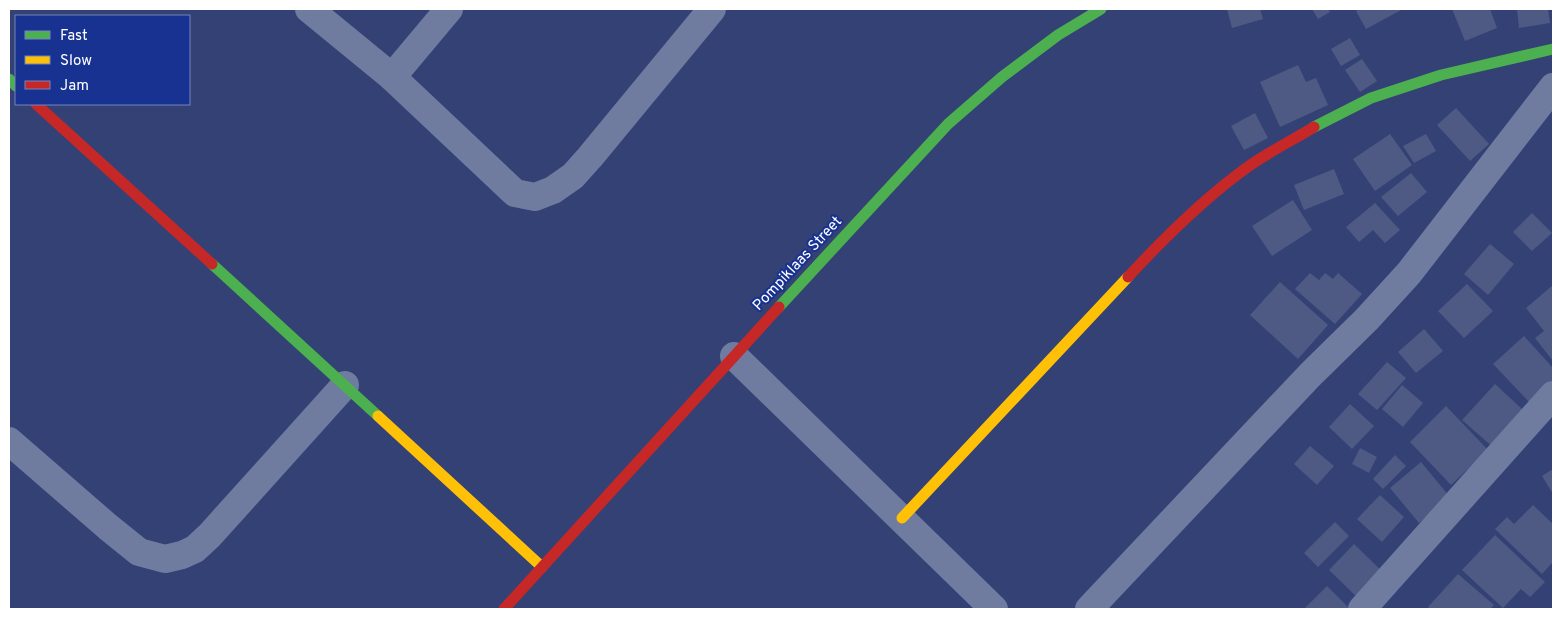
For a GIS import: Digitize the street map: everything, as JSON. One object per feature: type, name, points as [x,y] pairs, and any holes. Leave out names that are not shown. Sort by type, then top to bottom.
[{"type":"street","points":[[309,9],[392,77],[515,193],[535,197],[553,190],[573,176],[590,158],[712,9]]},
{"type":"street","points":[[392,77],[449,9]]},
{"type":"street","name":"Pompiklaas Street","points":[[504,609],[948,124],[1002,77],[1058,35],[1101,9]]},
{"type":"street","points":[[902,518],[1167,235],[1193,210],[1249,166],[1327,120],[1371,98],[1441,75],[1553,49]]},
{"type":"street","points":[[1089,609],[1409,273],[1553,87]]},
{"type":"street","points":[[37,105],[542,567]]},
{"type":"street","points":[[734,356],[994,609]]},
{"type":"street","points":[[9,441],[139,552],[165,559],[182,555],[195,549],[210,535],[345,385]]},
{"type":"street","points":[[1362,609],[1553,395]]},
{"type":"building","points":[[1227,9],[1260,9],[1263,19],[1232,28]]},
{"type":"building","points":[[1312,9],[1328,9],[1330,12],[1318,19]]},
{"type":"building","points":[[1360,9],[1403,9],[1366,29],[1356,11]]},
{"type":"building","points":[[1452,9],[1490,9],[1497,28],[1465,41]]},
{"type":"building","points":[[1517,9],[1548,9],[1550,23],[1519,28]]},
{"type":"building","points":[[1350,38],[1360,55],[1341,66],[1331,49]]},
{"type":"building","points":[[1362,59],[1377,81],[1360,92],[1345,70]]},
{"type":"building","points":[[1298,65],[1306,82],[1316,78],[1328,105],[1280,127],[1260,82]]},
{"type":"building","points":[[1456,108],[1489,144],[1470,161],[1437,125]]},
{"type":"building","points":[[1255,113],[1268,138],[1244,150],[1231,126]]},
{"type":"building","points":[[1390,134],[1412,165],[1375,191],[1353,159]]},
{"type":"building","points":[[1426,134],[1436,151],[1414,163],[1403,146]]},
{"type":"building","points":[[1334,169],[1344,194],[1304,210],[1294,185]]},
{"type":"building","points":[[1411,173],[1427,192],[1398,216],[1381,197]]},
{"type":"building","points":[[1293,200],[1312,230],[1272,256],[1252,226]]},
{"type":"building","points":[[1375,203],[1400,230],[1385,243],[1373,230],[1359,242],[1346,227]]},
{"type":"building","points":[[1532,213],[1552,233],[1532,251],[1513,232]]},
{"type":"building","points":[[1490,244],[1514,264],[1488,295],[1464,274]]},
{"type":"building","points":[[1310,273],[1319,280],[1325,273],[1333,279],[1338,273],[1362,294],[1335,324],[1295,289]]},
{"type":"building","points":[[1280,282],[1328,325],[1298,359],[1250,315]]},
{"type":"building","points":[[1467,284],[1493,311],[1464,338],[1438,311]]},
{"type":"building","points":[[1553,285],[1553,361],[1535,338],[1544,331],[1526,308]]},
{"type":"building","points":[[1424,329],[1443,351],[1416,373],[1398,352]]},
{"type":"building","points":[[1524,336],[1553,368],[1553,382],[1530,403],[1493,364]]},
{"type":"building","points":[[1387,362],[1406,378],[1377,410],[1358,394]]},
{"type":"building","points":[[1495,384],[1536,422],[1495,449],[1462,420]]},
{"type":"building","points":[[1402,385],[1423,403],[1403,427],[1382,409]]},
{"type":"building","points":[[1350,404],[1374,426],[1352,449],[1329,427]]},
{"type":"building","points":[[1446,406],[1488,450],[1451,485],[1410,442]]},
{"type":"building","points":[[1310,446],[1334,466],[1317,485],[1294,464]]},
{"type":"building","points":[[1360,448],[1377,457],[1369,473],[1352,464]]},
{"type":"building","points":[[1395,455],[1406,466],[1383,489],[1373,479]]},
{"type":"building","points":[[1421,462],[1450,497],[1419,523],[1390,488]]},
{"type":"building","points":[[1553,469],[1553,494],[1542,476]]},
{"type":"building","points":[[1380,495],[1404,517],[1382,542],[1357,519]]},
{"type":"building","points":[[1533,505],[1553,524],[1553,562],[1542,574],[1495,529],[1507,517],[1514,524]]},
{"type":"building","points":[[1335,522],[1349,536],[1318,567],[1304,553]]},
{"type":"building","points":[[1495,535],[1545,582],[1530,597],[1521,589],[1503,608],[1462,570]]},
{"type":"building","points":[[1354,544],[1389,578],[1364,604],[1329,570]]},
{"type":"building","points":[[1458,574],[1494,605],[1490,609],[1431,609],[1428,607]]},
{"type":"building","points":[[1327,586],[1349,608],[1304,609]]},
{"type":"traffic: fast","points":[[779,307],[948,124],[1002,77],[1058,35],[1101,9]]},
{"type":"traffic: fast","points":[[1314,127],[1371,98],[1441,75],[1553,49]]},
{"type":"traffic: fast","points":[[9,79],[15,85]]},
{"type":"traffic: fast","points":[[212,264],[378,416]]},
{"type":"traffic: slow","points":[[902,518],[1128,277]]},
{"type":"traffic: slow","points":[[378,416],[542,567]]},
{"type":"traffic: jam","points":[[37,105],[212,264]]},
{"type":"traffic: jam","points":[[1128,277],[1171,233],[1232,178],[1314,127]]},
{"type":"traffic: jam","points":[[504,609],[779,307]]}]
